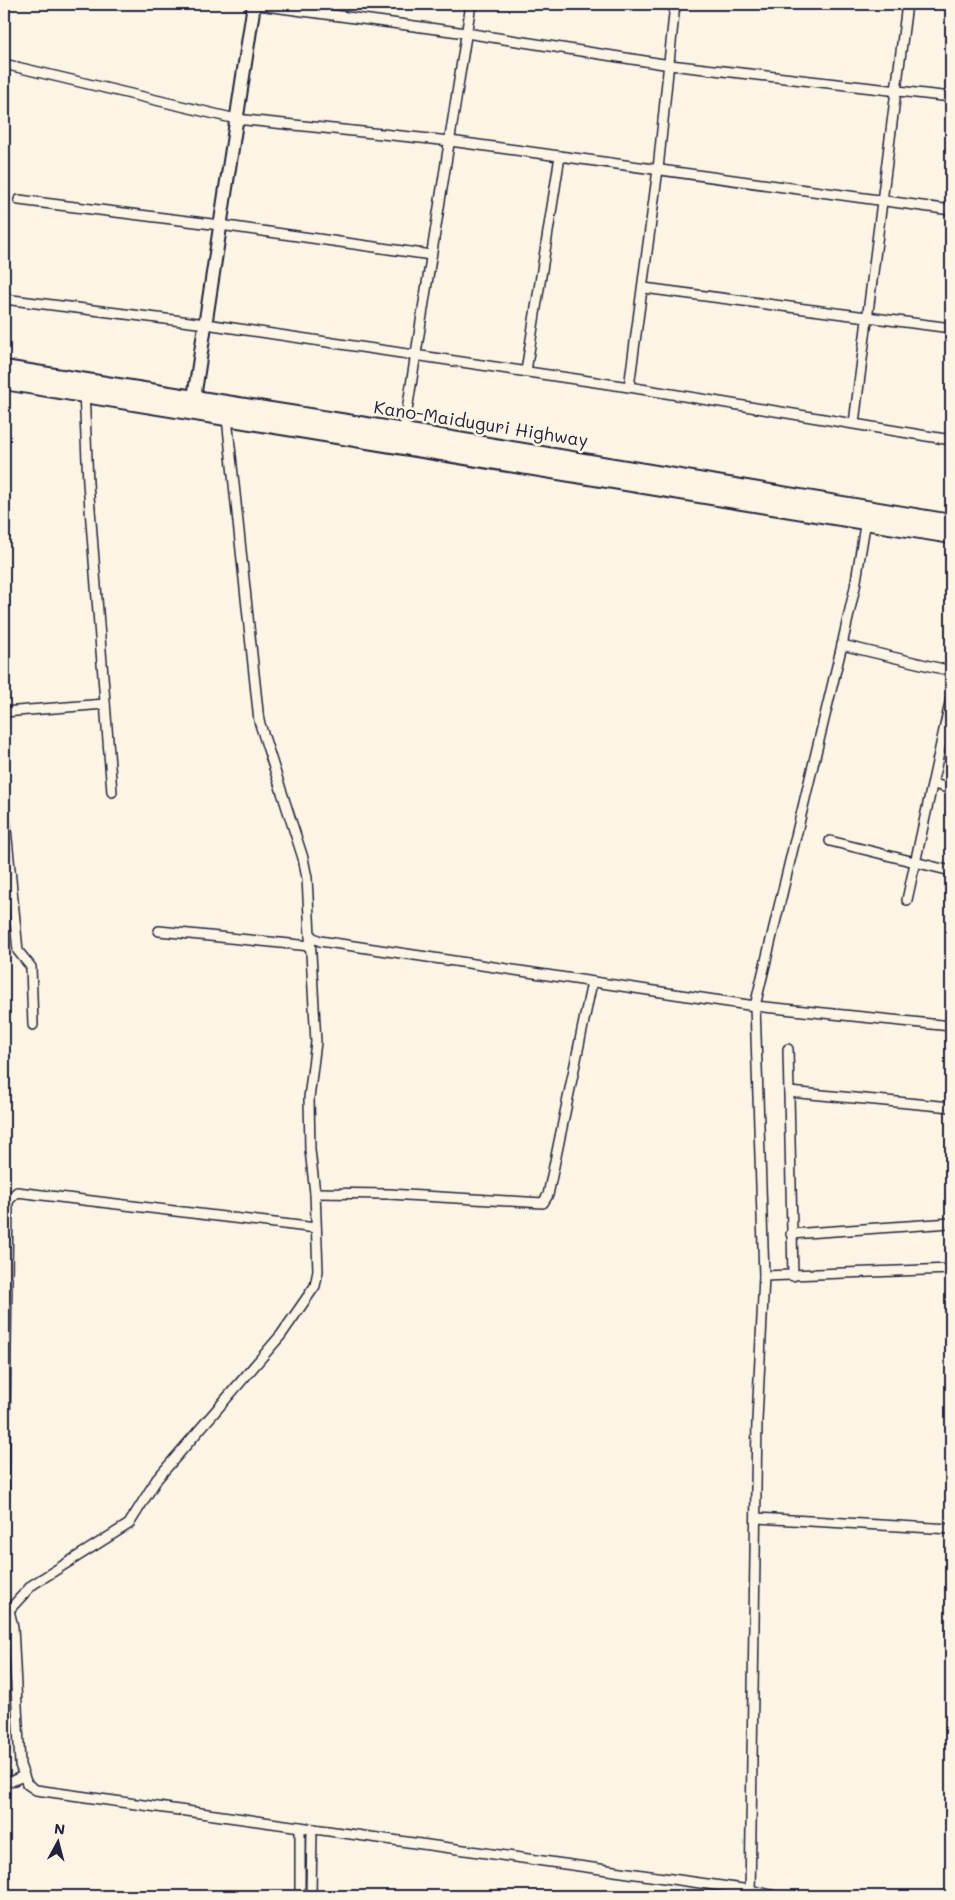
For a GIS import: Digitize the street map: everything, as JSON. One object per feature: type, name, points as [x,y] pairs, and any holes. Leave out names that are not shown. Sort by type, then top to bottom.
[{"type":"highway","name":"Kano-Maiduguri Highway","points":[[4,369],[227,418],[403,439]]},
{"type":"highway","name":"Kano-Maiduguri Highway","points":[[4,380],[194,398],[403,439],[866,515],[951,535]]},
{"type":"highway","name":"Kano-Maiduguri Highway","points":[[866,515],[951,523]]},
{"type":"street","points":[[194,398],[253,4],[466,33],[670,65],[951,97]]},
{"type":"street","points":[[403,439],[471,4]]},
{"type":"street","points":[[629,387],[644,288],[670,65],[675,4]]},
{"type":"street","points":[[854,423],[906,4]]},
{"type":"street","points":[[4,64],[236,119],[450,141],[951,210]]},
{"type":"street","points":[[526,372],[560,156]]},
{"type":"street","points":[[19,200],[220,225],[432,255]]},
{"type":"street","points":[[644,288],[951,328]]},
{"type":"street","points":[[4,299],[206,324],[416,357],[629,387],[951,440]]},
{"type":"street","points":[[84,387],[88,483],[112,792]]},
{"type":"street","points":[[9,1610],[32,1586],[89,1547],[129,1524],[157,1479],[178,1452],[216,1412],[281,1335],[315,1286],[318,1271],[315,1193],[310,1150],[309,1098],[316,1042],[307,878],[303,858],[259,721],[227,418]]},
{"type":"street","points":[[750,1893],[757,1420],[764,1276],[755,1006],[842,645],[855,587],[866,515]]},
{"type":"street","points":[[842,645],[951,671]]},
{"type":"street","points":[[907,900],[934,784],[951,698]]},
{"type":"street","points":[[4,712],[105,704]]},
{"type":"street","points":[[934,784],[951,789]]},
{"type":"street","points":[[4,808],[18,951],[32,967],[33,1025]]},
{"type":"street","points":[[830,841],[951,871]]},
{"type":"street","points":[[159,932],[310,946]]},
{"type":"street","points":[[310,936],[320,941],[755,1006],[951,1026]]},
{"type":"street","points":[[315,1193],[389,1194],[543,1204],[548,1195],[592,982]]},
{"type":"street","points":[[788,1049],[792,1276]]},
{"type":"street","points":[[789,1092],[951,1107]]},
{"type":"street","points":[[4,1497],[8,1201],[17,1192],[316,1228]]},
{"type":"street","points":[[792,1234],[951,1223]]},
{"type":"street","points":[[764,1276],[951,1269]]},
{"type":"street","points":[[756,1518],[951,1529]]},
{"type":"street","points":[[4,1602],[9,1610],[13,1637],[20,1765],[27,1784],[36,1790],[775,1896]]},
{"type":"street","points":[[4,1782],[12,1782],[23,1776]]},
{"type":"street","points":[[300,1828],[300,1896],[311,1895],[312,1829]]}]
